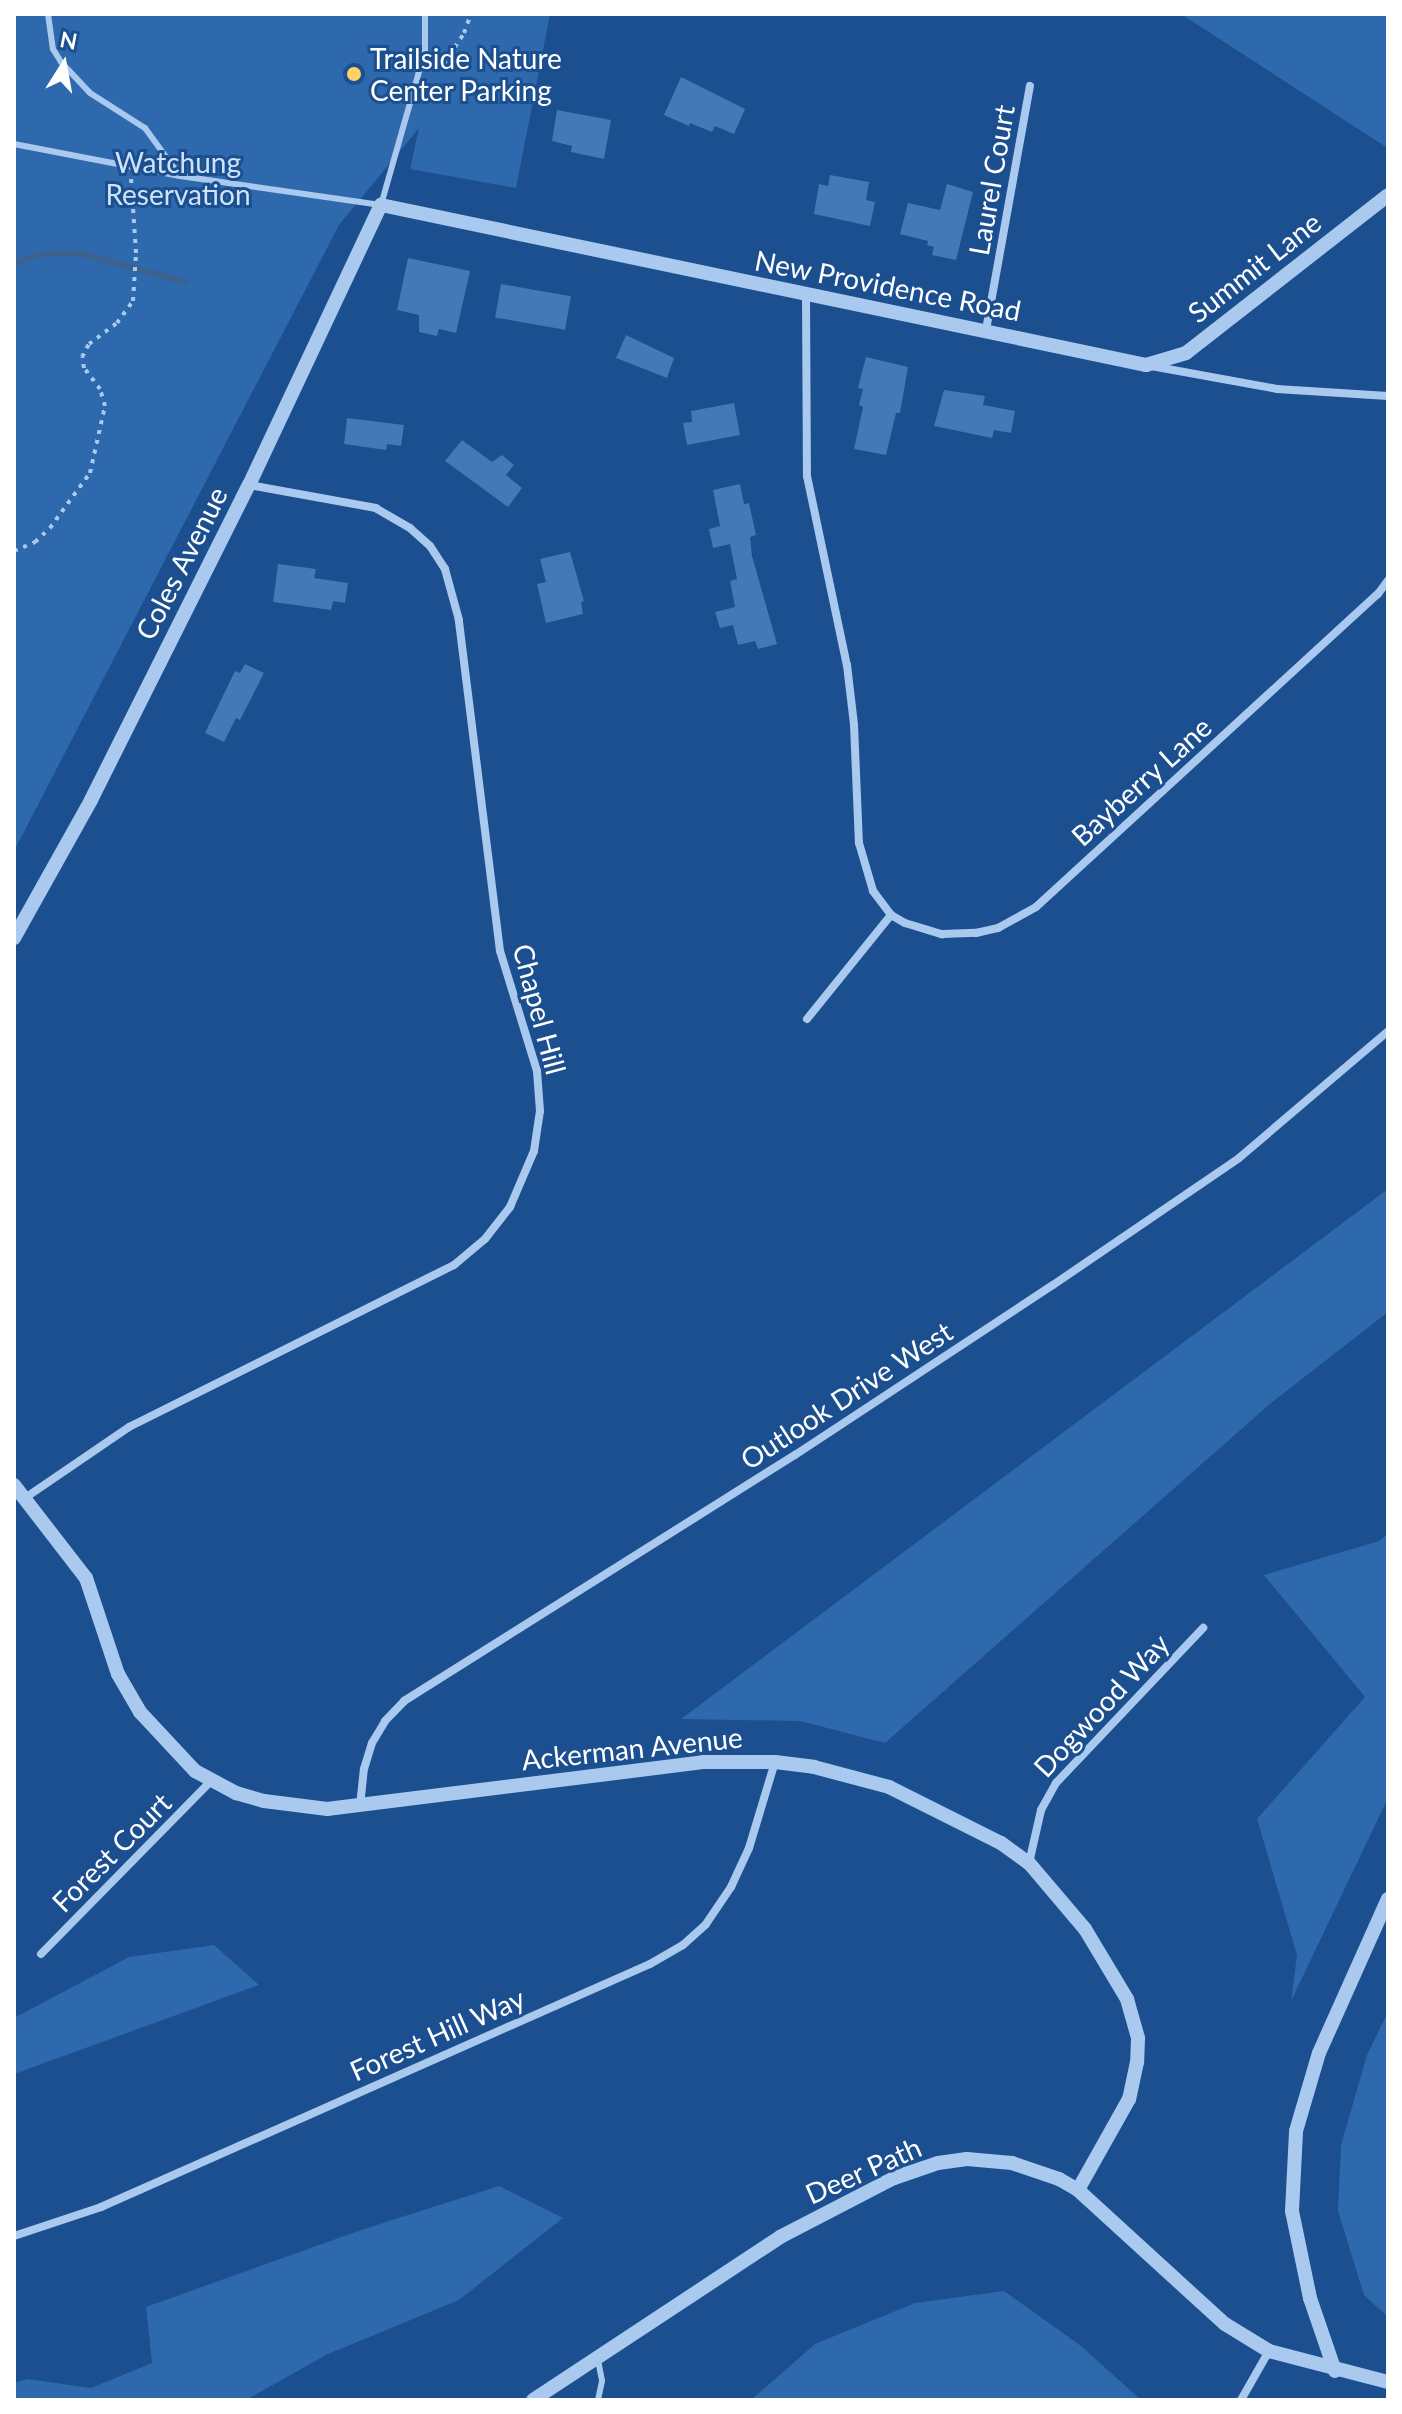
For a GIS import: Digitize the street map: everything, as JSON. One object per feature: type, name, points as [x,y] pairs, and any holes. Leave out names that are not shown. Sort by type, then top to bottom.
[{"type":"street","name":"Laurel Court","points":[[986,330],[1030,86]]},
{"type":"street","name":"Summit Lane","points":[[1146,365],[1186,353],[1388,195]]},
{"type":"street","name":"New Providence Road","points":[[381,205],[1146,365],[1277,389],[1388,396]]},
{"type":"street","name":"Coles Avenue","points":[[14,938],[91,800],[249,485],[381,205]]},
{"type":"street","points":[[806,295],[807,476],[847,665],[854,725],[862,863],[867,880],[891,915],[807,1019]]},
{"type":"street","name":"Chapel Hill","points":[[25,1498],[129,1427],[454,1265],[485,1239],[510,1207],[534,1151],[540,1111],[537,1071],[500,951],[459,620],[445,569],[430,546],[410,528],[376,508],[249,485]]},
{"type":"street","name":"Bayberry Lane","points":[[891,915],[922,931],[959,934],[998,928],[1036,907],[1378,594],[1388,580]]},
{"type":"street","name":"Outlook Drive West","points":[[360,1806],[364,1769],[372,1743],[385,1721],[404,1701],[795,1455],[1053,1285],[1239,1158],[1388,1031]]},
{"type":"street","name":"Ackerman Avenue","points":[[14,1485],[86,1578],[118,1674],[140,1712],[177,1755],[211,1781],[236,1793],[294,1806],[360,1806],[703,1762],[775,1762],[826,1769],[889,1787],[967,1824],[1029,1863],[1062,1898],[1110,1967],[1127,1999],[1138,2038],[1137,2062],[1129,2099],[1078,2190]]},
{"type":"street","name":"Dogwood Way","points":[[1029,1863],[1041,1810],[1056,1783],[1203,1628]]},
{"type":"street","name":"Forest Hill Way","points":[[14,2236],[101,2207],[650,1964],[683,1945],[706,1924],[731,1887],[749,1848],[775,1762]]},
{"type":"street","name":"Forest Court","points":[[41,1954],[211,1781]]},
{"type":"street","points":[[1335,2371],[1310,2298],[1292,2211],[1296,2131],[1319,2053],[1388,1899]]},
{"type":"street","name":"Deer Path","points":[[533,2400],[751,2253],[894,2178],[938,2163],[988,2160],[1037,2170],[1078,2190],[1225,2324],[1269,2351],[1335,2371],[1388,2382]]},
{"type":"street","points":[[1241,2400],[1269,2351]]},
{"type":"lane","points":[[48,14],[53,49],[61,62],[90,93],[145,128],[180,176]]},
{"type":"lane","points":[[14,144],[130,168],[381,205],[427,42],[425,14]]},
{"type":"lane","points":[[597,2355],[602,2381],[598,2400]]},
{"type":"path","points":[[417,78],[444,64],[464,33],[471,14]]},
{"type":"path","points":[[14,551],[35,542],[50,528],[90,473],[105,406],[100,389],[84,368],[84,350],[129,309],[136,253],[130,168]]},
{"type":"green space","name":"Watchung Reservation","points":[[14,14],[550,14],[516,188],[410,169],[419,128],[339,225],[14,851]]},
{"type":"green space","points":[[1181,14],[1388,14],[1388,146],[1386,147]]},
{"type":"green space","points":[[1388,1189],[1388,1312],[1271,1403],[885,1743],[800,1721],[681,1719]]},
{"type":"green space","points":[[1388,1534],[1388,1798],[1291,2001],[1297,1955],[1257,1819],[1365,1697],[1264,1575],[1379,1541]]},
{"type":"green space","points":[[214,1945],[259,1985],[14,2074],[14,2018],[129,1957]]},
{"type":"green space","points":[[1388,2012],[1388,2317],[1364,2295],[1338,2211],[1341,2145],[1367,2055]]},
{"type":"green space","points":[[499,2186],[563,2218],[459,2300],[328,2354],[246,2400],[14,2400],[14,2383],[27,2379],[91,2388],[152,2363],[146,2307],[361,2230]]},
{"type":"green space","points":[[1004,2291],[1081,2346],[1141,2400],[751,2400],[815,2344],[915,2303]]},
{"type":"building","points":[[681,77],[745,109],[734,134],[715,126],[712,132],[690,123],[689,126],[664,115]]},
{"type":"building","points":[[557,110],[611,120],[604,159],[571,152],[572,146],[552,141]]},
{"type":"building","points":[[830,175],[869,182],[866,200],[875,202],[870,226],[814,214],[819,184],[828,186]]},
{"type":"building","points":[[947,184],[973,192],[956,260],[932,255],[934,247],[927,245],[928,241],[900,234],[908,203],[940,210]]},
{"type":"building","points":[[408,258],[470,271],[456,333],[439,329],[437,336],[419,332],[419,315],[397,310]]},
{"type":"building","points":[[501,284],[571,296],[565,330],[495,317]]},
{"type":"building","points":[[626,335],[674,358],[667,378],[616,358]]},
{"type":"building","points":[[866,357],[908,367],[900,413],[896,413],[886,455],[854,449],[863,407],[859,405],[863,389],[858,388]]},
{"type":"building","points":[[944,390],[985,396],[983,405],[1015,411],[1011,433],[994,430],[992,438],[934,426]]},
{"type":"building","points":[[734,403],[740,435],[687,445],[683,423],[692,422],[691,411]]},
{"type":"building","points":[[347,418],[404,425],[401,446],[387,444],[386,450],[344,444]]},
{"type":"building","points":[[462,440],[492,462],[502,455],[514,465],[506,475],[522,488],[508,507],[445,461]]},
{"type":"building","points":[[740,484],[744,504],[749,503],[756,535],[750,537],[752,556],[777,644],[758,649],[755,641],[738,645],[733,625],[720,628],[715,612],[735,607],[730,581],[737,579],[730,544],[713,548],[709,529],[720,526],[713,490]]},
{"type":"building","points":[[570,552],[584,601],[581,602],[583,614],[546,623],[537,584],[546,582],[540,559]]},
{"type":"building","points":[[278,564],[316,569],[314,578],[348,583],[345,603],[333,601],[331,610],[273,602]]},
{"type":"building","points":[[245,664],[264,673],[240,720],[236,718],[224,742],[205,733],[235,671],[240,673]]},
{"type":"waterway","points":[[14,263],[41,254],[78,253],[186,282]]},
{"type":"place","name":"Trailside Nature Center Parking","points":[[354,74]]}]
